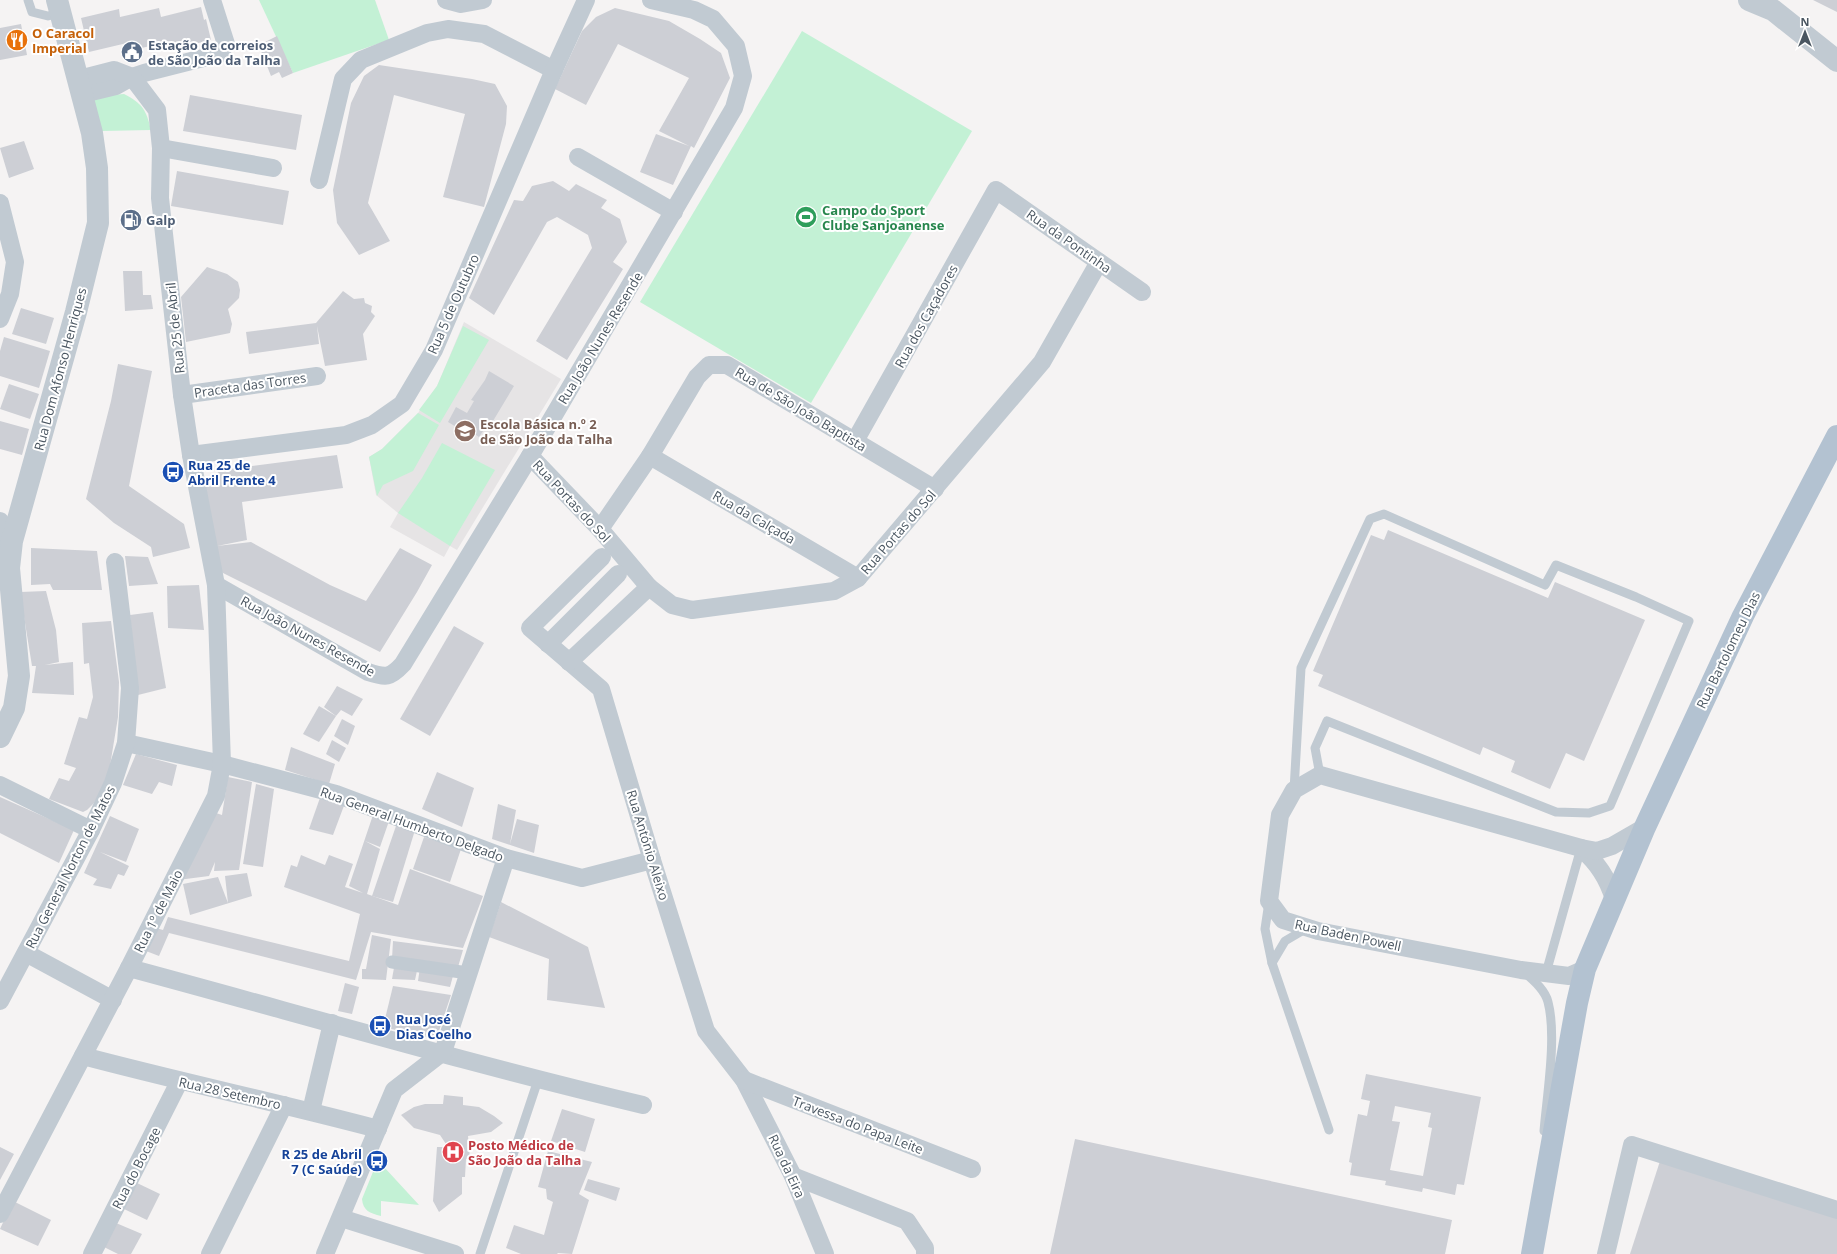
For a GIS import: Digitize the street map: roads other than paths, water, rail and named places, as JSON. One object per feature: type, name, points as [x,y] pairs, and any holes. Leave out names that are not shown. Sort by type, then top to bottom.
[{"type":"main road","name":"Rua Bartolomeu Dias","points":[[1532,1254],[1577,1002],[1585,969],[1626,869],[1744,616],[1837,436]]},
{"type":"street","points":[[81,86],[116,86],[132,77],[222,49],[212,0]]},
{"type":"street","points":[[446,0],[461,4],[483,0]]},
{"type":"street","name":"Rua 5 de Outubro","points":[[191,455],[346,435],[372,425],[402,404],[434,350],[554,70],[586,0]]},
{"type":"street","name":"Rua João Nunes Resende","points":[[216,585],[368,672],[381,677],[393,675],[403,664],[530,456],[734,108],[743,76],[736,46],[713,19],[694,10],[651,0]]},
{"type":"street","points":[[1749,0],[1773,10],[1837,61]]},
{"type":"street","name":"Rua Dom Afonso Henriques","points":[[0,737],[14,708],[19,676],[5,568],[76,312],[98,223],[98,168],[81,86],[59,6]]},
{"type":"street","points":[[319,180],[344,79],[361,60],[427,33],[448,29],[484,34],[554,70]]},
{"type":"street","name":"Rua 25 de Abril","points":[[132,77],[157,110],[161,148],[160,198],[182,395],[191,455],[216,585]]},
{"type":"street","points":[[161,148],[273,168]]},
{"type":"street","points":[[578,157],[674,212]]},
{"type":"street","name":"Rua da Pontinha","points":[[996,190],[1142,292]]},
{"type":"street","name":"Rua dos Caçadores","points":[[856,441],[996,190]]},
{"type":"street","points":[[0,203],[15,262],[10,294],[0,319]]},
{"type":"street","name":"Rua Portas do Sol","points":[[530,456],[600,529],[649,587],[672,605],[692,610],[834,591],[858,578],[1042,362],[1099,262]]},
{"type":"street","name":"Rua de São João Baptista","points":[[600,529],[650,456],[697,377],[709,365],[727,365],[935,489]]},
{"type":"street","name":"Praceta das Torres","points":[[182,395],[317,376]]},
{"type":"street","name":"Rua da Calçada","points":[[650,456],[858,578]]},
{"type":"street","points":[[0,521],[5,568]]},
{"type":"street","name":"Rua António Aleixo","points":[[602,557],[530,628],[601,689],[652,860],[706,1031],[744,1080]]},
{"type":"street","name":"Rua General Norton de Matos","points":[[0,1001],[91,830],[113,783],[126,743],[130,688],[115,562]]},
{"type":"street","points":[[548,644],[618,574]]},
{"type":"street","name":"Rua 1º de Maio","points":[[0,1214],[113,1000],[216,796],[222,764],[216,585]]},
{"type":"street","points":[[569,662],[649,587]]},
{"type":"street","name":"Rua General Humberto Delgado","points":[[126,743],[222,764],[336,794],[506,858],[582,878],[652,860]]},
{"type":"street","points":[[1269,901],[1280,815],[1294,790],[1320,775],[1581,848],[1597,850],[1612,846],[1645,827]]},
{"type":"street","points":[[0,785],[91,830]]},
{"type":"street","points":[[1581,848],[1597,863],[1614,899]]},
{"type":"street","points":[[326,1254],[394,1090],[443,1052],[506,858]]},
{"type":"street","name":"Rua Baden Powell","points":[[1269,901],[1283,920],[1307,928],[1521,970],[1569,976],[1585,969]]},
{"type":"street","points":[[26,953],[113,1000]]},
{"type":"street","points":[[392,962],[468,973]]},
{"type":"street","points":[[129,968],[443,1052],[538,1080],[642,1105]]},
{"type":"street","points":[[311,1111],[332,1023]]},
{"type":"street","name":"Rua 28 Setembro","points":[[83,1056],[180,1082],[311,1111],[378,1129]]},
{"type":"street","name":"Travessa do Papa Leite","points":[[744,1080],[972,1169]]},
{"type":"street","name":"Rua da Eira","points":[[744,1080],[793,1176],[825,1254]]},
{"type":"street","name":"Rua do Bocage","points":[[92,1254],[180,1082]]},
{"type":"street","points":[[210,1254],[284,1105]]},
{"type":"street","points":[[1606,1254],[1632,1145],[1837,1210]]},
{"type":"street","points":[[793,1176],[907,1221],[925,1248],[925,1254]]},
{"type":"street","points":[[341,1218],[455,1254]]},
{"type":"lane","points":[[28,0],[32,12],[48,16],[59,6]]},
{"type":"lane","points":[[1294,790],[1301,668],[1370,518],[1384,514],[1545,585],[1556,565],[1636,597],[1689,621],[1610,806],[1589,813],[1556,812],[1328,721],[1315,748],[1320,775]]},
{"type":"lane","points":[[1546,973],[1581,848]]},
{"type":"lane","points":[[1269,901],[1265,929],[1272,963],[1329,1130]]},
{"type":"lane","points":[[1272,963],[1285,940],[1307,928]]},
{"type":"lane","points":[[1521,970],[1537,984],[1548,1000],[1552,1029],[1541,1173],[1541,1208]]},
{"type":"lane","points":[[480,1254],[538,1080]]},
{"type":"place","name":"O Caracol Imperial","points":[[17,40]]},
{"type":"place","name":"Estação de correios de São João da Talha","points":[[132,52]]},
{"type":"place","name":"Campo do Sport Clube Sanjoanense","points":[[806,217]]},
{"type":"place","name":"Galp","points":[[131,220]]},
{"type":"place","name":"Escola Básica n.º 2 de São João da Talha","points":[[465,431]]},
{"type":"place","name":"Rua 25 de Abril Frente 4","points":[[173,472]]},
{"type":"place","name":"Rua José Dias Coelho","points":[[380,1026]]},
{"type":"place","name":"Posto Médico de São João da Talha","points":[[453,1152]]},
{"type":"place","name":"R 25 de Abril 7 (C Saúde)","points":[[377,1161]]}]
